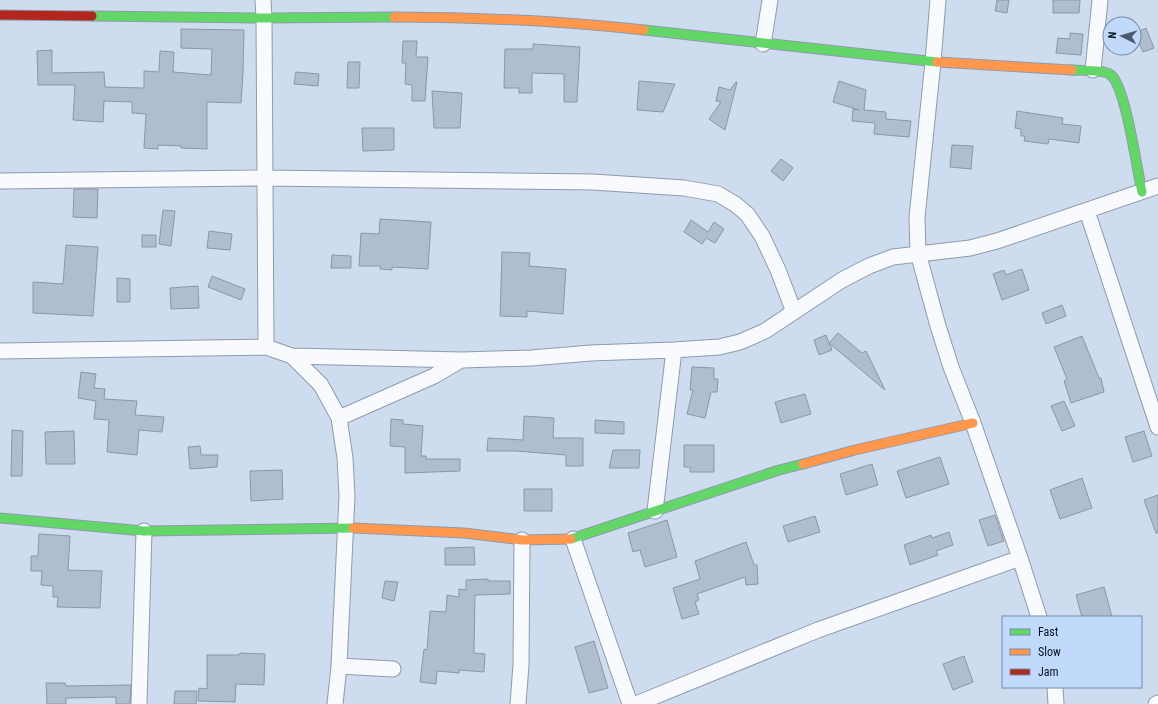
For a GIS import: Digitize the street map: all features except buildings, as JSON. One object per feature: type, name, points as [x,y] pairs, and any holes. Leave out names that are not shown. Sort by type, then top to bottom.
[{"type":"street","points":[[263,0],[266,347]]},
{"type":"street","points":[[763,44],[770,0]]},
{"type":"street","points":[[938,0],[917,217],[918,254],[949,360],[973,423],[1039,616]]},
{"type":"street","points":[[1093,70],[1100,0]]},
{"type":"street","points":[[0,15],[264,18],[423,17],[519,20],[597,24],[763,44],[933,62],[1093,70],[1104,72],[1112,76],[1119,86],[1142,192]]},
{"type":"street","points":[[0,181],[264,178],[593,182],[684,188],[718,194],[735,204],[747,214],[762,236],[778,270],[794,312]]},
{"type":"street","points":[[0,351],[266,347],[292,356],[462,360],[531,358],[591,353],[719,347],[740,342],[765,331],[842,280],[870,266],[893,257],[970,248],[1087,211],[1158,186]]},
{"type":"street","points":[[1087,211],[1158,427]]},
{"type":"street","points":[[655,511],[674,350]]},
{"type":"street","points":[[292,356],[321,385],[339,418],[345,465],[347,496],[346,528],[339,666],[335,704]]},
{"type":"street","points":[[339,418],[434,376],[462,360]]},
{"type":"street","points":[[0,518],[144,531],[346,528],[464,533],[522,540],[573,540],[779,470],[855,450],[973,423]]},
{"type":"street","points":[[139,704],[144,531]]},
{"type":"street","points":[[518,704],[522,540]]},
{"type":"street","points":[[573,540],[630,704]]},
{"type":"street","points":[[636,704],[818,630],[1020,558]]},
{"type":"street","points":[[339,666],[393,669]]},
{"type":"street","points":[[1054,688],[1056,704]]},
{"type":"traffic: fast","points":[[92,16],[264,18],[394,17]]},
{"type":"traffic: fast","points":[[644,30],[937,62]]},
{"type":"traffic: fast","points":[[1072,70],[1108,73],[1116,83],[1126,112],[1142,192]]},
{"type":"traffic: fast","points":[[571,539],[779,470],[803,464]]},
{"type":"traffic: fast","points":[[0,518],[144,531],[353,528]]},
{"type":"traffic: slow","points":[[394,17],[519,20],[644,30]]},
{"type":"traffic: slow","points":[[937,62],[1072,70]]},
{"type":"traffic: slow","points":[[803,464],[855,450],[973,423]]},
{"type":"traffic: slow","points":[[353,528],[464,533],[522,540],[571,539]]},
{"type":"traffic: jam","points":[[0,15],[92,16]]}]
